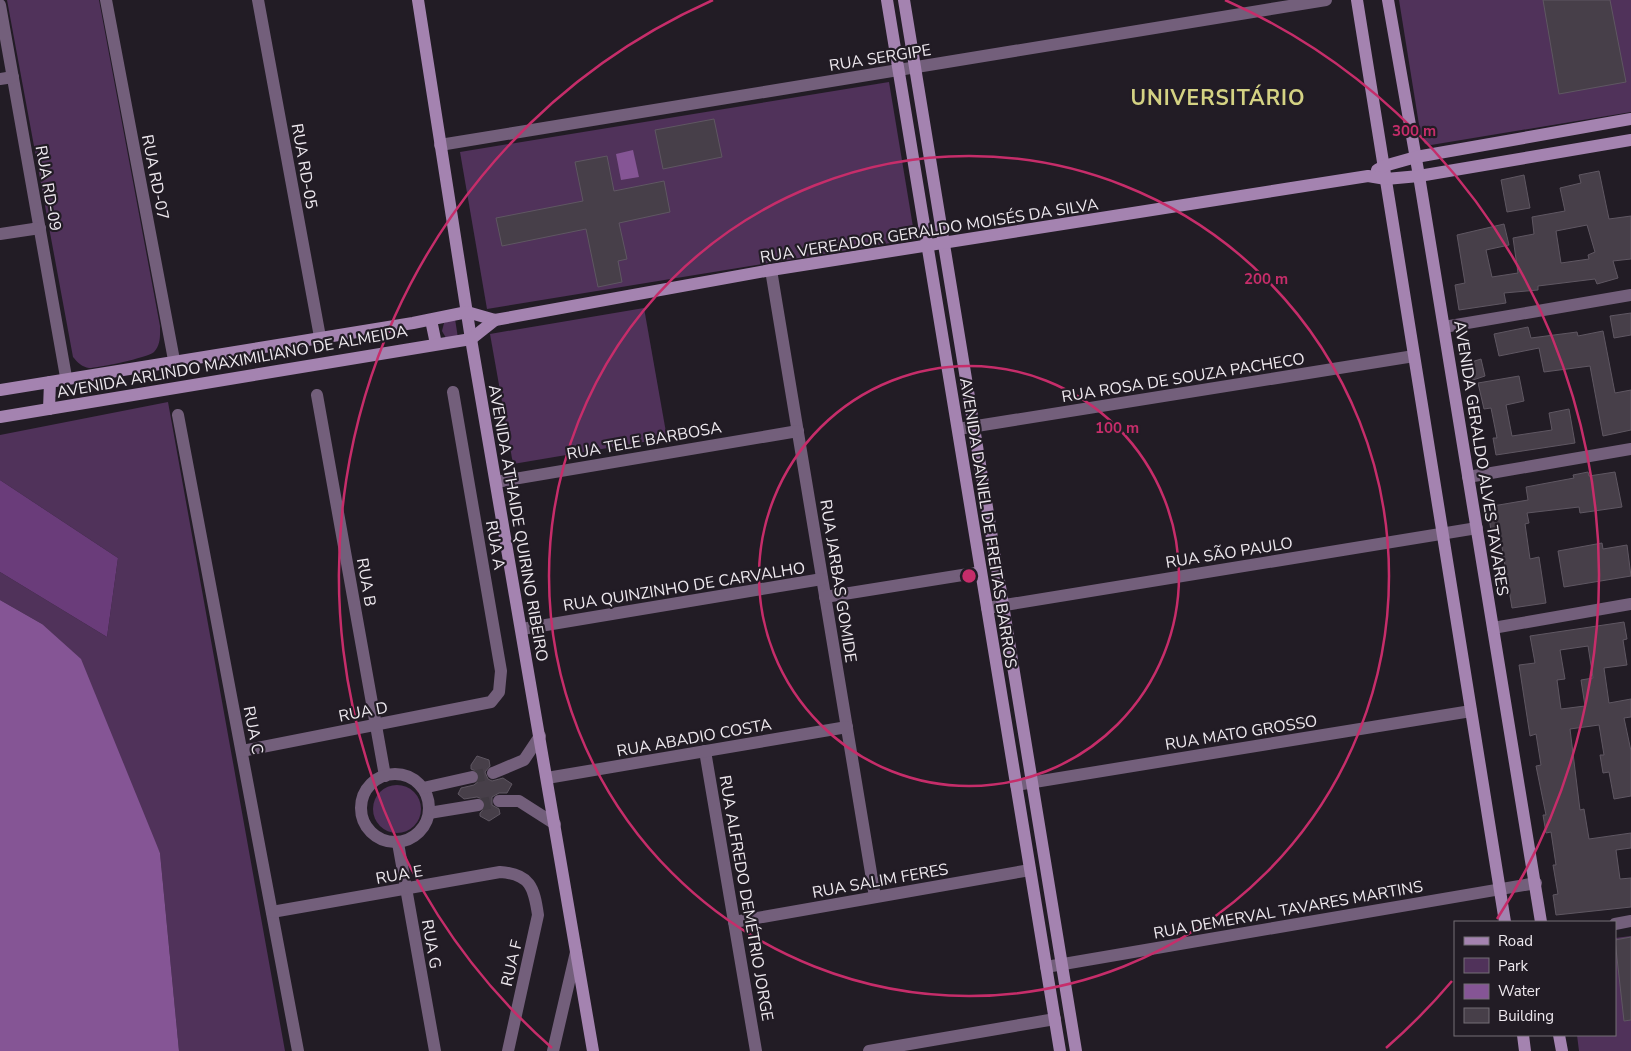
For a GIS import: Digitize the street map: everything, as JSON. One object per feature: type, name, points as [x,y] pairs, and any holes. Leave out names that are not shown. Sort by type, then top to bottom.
[{"type":"street","name":"RUA RD-07","points":[[106,0],[174,360]]},
{"type":"street","name":"RUA RD-05","points":[[258,0],[320,337]]},
{"type":"street","name":"AVENIDA ATHAIDE QUIRINO RIBEIRO","points":[[418,0],[470,339],[522,629],[593,1051]]},
{"type":"street","name":"AVENIDA DANIEL DE FREITAS BARROS","points":[[887,0],[1060,1051]]},
{"type":"street","name":"AVENIDA DANIEL DE FREITAS BARROS","points":[[904,0],[1076,1051]]},
{"type":"street","name":"RUA SERGIPE","points":[[440,145],[1326,0]]},
{"type":"street","points":[[1357,0],[1505,921]]},
{"type":"street","name":"AVENIDA GERALDO ALVES TAVARES","points":[[1388,0],[1416,157],[1541,921]]},
{"type":"street","name":"RUA RD-09","points":[[0,5],[6,78],[40,228],[66,377]]},
{"type":"street","name":"RUA VEREADOR GERALDO MOISÉS DA SILVA","points":[[1368,176],[1384,166],[1416,157],[1631,119]]},
{"type":"street","name":"RUA VEREADOR GERALDO MOISÉS DA SILVA","points":[[467,312],[495,320],[772,270],[928,247],[1368,176],[1386,179],[1419,176],[1631,140]]},
{"type":"street","points":[[0,234],[40,228]]},
{"type":"street","name":"RUA JARBAS GOMIDE","points":[[772,270],[875,897]]},
{"type":"street","points":[[1444,327],[1631,295]]},
{"type":"street","name":"AVENIDA ARLINDO MAXIMILIANO DE ALMEIDA","points":[[0,390],[50,382],[66,377],[431,320],[467,312]]},
{"type":"street","points":[[431,320],[436,344]]},
{"type":"street","name":"RUA VEREADOR GERALDO MOISÉS DA SILVA","points":[[470,339],[495,320]]},
{"type":"street","name":"AVENIDA ARLINDO MAXIMILIANO DE ALMEIDA","points":[[0,417],[470,339]]},
{"type":"street","name":"RUA ROSA DE SOUZA PACHECO","points":[[958,429],[1414,356]]},
{"type":"street","points":[[48,409],[50,382]]},
{"type":"street","name":"RUA A","points":[[453,392],[501,671],[499,692],[491,702]]},
{"type":"street","name":"RUA B","points":[[317,395],[385,776]]},
{"type":"street","name":"RUA C","points":[[178,415],[298,1051]]},
{"type":"street","name":"RUA TELE BARBOSA","points":[[496,482],[798,431]]},
{"type":"street","points":[[1468,477],[1631,448]]},
{"type":"street","name":"RUA SÃO PAULO","points":[[987,608],[1477,528]]},
{"type":"street","points":[[825,597],[981,572]]},
{"type":"street","name":"RUA QUINZINHO DE CARVALHO","points":[[522,629],[822,579]]},
{"type":"street","points":[[1493,628],[1631,604]]},
{"type":"street","name":"RUA D","points":[[242,752],[491,702]]},
{"type":"street","name":"RUA MATO GROSSO","points":[[1016,785],[1471,711]]},
{"type":"street","name":"RUA ABADIO COSTA","points":[[547,778],[847,727]]},
{"type":"street","points":[[492,773],[524,760],[540,736]]},
{"type":"street","name":"RUA ALFREDO DEMÉTRIO JORGE","points":[[705,751],[754,1051]]},
{"type":"street","points":[[395,774],[406,776],[416,781],[423,788],[427,796],[429,813],[426,824],[419,833],[409,840],[398,843],[385,841],[374,836],[366,826],[362,815],[362,802],[366,791],[374,782],[385,776],[395,774]]},
{"type":"street","points":[[423,788],[472,777]]},
{"type":"street","points":[[499,801],[519,802],[555,824]]},
{"type":"street","points":[[429,813],[478,805]]},
{"type":"street","name":"RUA G","points":[[398,843],[435,1051]]},
{"type":"street","name":"RUA SALIM FERES","points":[[734,922],[1030,870]]},
{"type":"street","name":"RUA E","points":[[272,912],[500,872],[517,874],[529,882]]},
{"type":"street","name":"RUA F","points":[[508,1051],[538,915],[529,882]]},
{"type":"street","name":"RUA DEMERVAL TAVARES MARTINS","points":[[1046,967],[1536,883]]},
{"type":"street","points":[[1616,924],[1631,922]]},
{"type":"street","points":[[553,1051],[576,952]]},
{"type":"street","points":[[869,1051],[1055,1019]]},
{"type":"street","points":[[1523,1036],[1525,1051]]},
{"type":"street","points":[[1559,1036],[1562,1051]]},
{"type":"green space","points":[[7,0],[99,0],[160,326],[158,346],[150,354],[122,362],[89,368],[84,367],[73,357]]},
{"type":"green space","points":[[1399,0],[1631,0],[1631,112],[1431,145],[1425,144],[1421,137]]},
{"type":"green space","points":[[889,82],[915,239],[487,309],[460,152]]},
{"type":"green space","points":[[644,308],[667,438],[513,464],[490,334]]},
{"type":"green space","points":[[455,319],[458,338],[446,338],[442,331],[444,323]]},
{"type":"green space","points":[[168,402],[285,1051],[179,1051],[160,853],[42,624],[0,600],[0,572],[107,637],[118,558],[0,480],[0,435]]},
{"type":"green space","points":[[397,785],[406,787],[414,792],[419,800],[421,809],[419,818],[414,826],[406,831],[397,833],[388,831],[380,826],[375,818],[373,809],[375,800],[380,792],[388,787]]},
{"type":"green space","points":[[1631,936],[1631,1051],[1579,1051],[1577,1036],[1616,1036],[1616,938]]},
{"type":"shaded area","points":[[0,480],[118,558],[107,637],[0,572]]},
{"type":"water","points":[[633,150],[639,177],[621,180],[616,154]]},
{"type":"water","points":[[0,600],[42,624],[81,659],[160,853],[179,1051],[0,1051]]},
{"type":"building","points":[[1543,0],[1610,0],[1626,82],[1559,94]]},
{"type":"building","points":[[714,119],[722,157],[663,169],[655,130]]},
{"type":"building","points":[[607,156],[614,191],[664,181],[670,212],[619,223],[627,259],[618,261],[622,282],[598,287],[586,229],[502,246],[496,218],[583,201],[575,162]]},
{"type":"building","points":[[1599,171],[1609,219],[1631,216],[1631,259],[1613,261],[1618,278],[1597,284],[1595,279],[1538,286],[1538,290],[1504,293],[1506,303],[1459,310],[1455,285],[1465,283],[1457,235],[1504,224],[1509,245],[1486,250],[1492,277],[1518,273],[1513,238],[1534,234],[1532,217],[1565,211],[1560,188],[1581,183],[1579,175]],"holes":[[[1587,225],[1595,252],[1588,255],[1589,259],[1561,263],[1556,231]]]},
{"type":"building","points":[[1524,175],[1530,208],[1507,212],[1501,180]]},
{"type":"building","points":[[1631,313],[1631,335],[1614,338],[1610,316]]},
{"type":"building","points":[[1528,327],[1531,338],[1577,332],[1578,336],[1603,331],[1615,393],[1631,390],[1631,430],[1603,436],[1590,366],[1544,372],[1539,348],[1499,356],[1494,334]]},
{"type":"building","points":[[1481,359],[1485,376],[1473,380],[1468,363]]},
{"type":"building","points":[[1519,376],[1524,401],[1506,405],[1512,436],[1552,430],[1549,413],[1569,409],[1575,443],[1496,455],[1493,438],[1497,438],[1491,408],[1484,409],[1478,383]]},
{"type":"building","points":[[1588,472],[1589,476],[1615,472],[1622,507],[1580,513],[1579,507],[1527,513],[1529,523],[1525,524],[1530,559],[1539,557],[1546,603],[1512,608],[1499,529],[1491,530],[1487,507],[1528,500],[1526,487],[1574,478],[1573,475]]},
{"type":"building","points":[[1602,543],[1603,549],[1627,545],[1631,576],[1564,587],[1558,551]]},
{"type":"building","points":[[1624,622],[1627,639],[1623,640],[1627,665],[1604,668],[1609,703],[1631,699],[1631,717],[1624,718],[1631,751],[1631,796],[1614,799],[1609,772],[1603,773],[1600,755],[1604,755],[1599,725],[1570,729],[1580,810],[1584,809],[1589,839],[1631,833],[1631,848],[1616,850],[1620,879],[1631,878],[1631,907],[1556,915],[1553,895],[1558,894],[1553,865],[1556,865],[1551,832],[1546,833],[1543,815],[1546,815],[1536,766],[1541,765],[1536,734],[1530,736],[1519,665],[1535,663],[1530,636]],"holes":[[[1588,646],[1593,678],[1581,680],[1585,706],[1561,709],[1557,680],[1565,679],[1560,650]]]},
{"type":"building","points":[[477,756],[489,760],[490,766],[485,772],[488,779],[492,781],[503,778],[512,784],[507,793],[499,793],[492,797],[492,805],[499,809],[500,814],[489,821],[480,816],[480,813],[486,807],[484,800],[477,797],[464,799],[458,794],[461,788],[474,785],[480,780],[478,772],[471,769],[471,765]]},
{"type":"building","points":[[1631,937],[1631,1020],[1624,1021],[1616,949],[1616,940]]},
{"type":"tunnel","points":[[472,777],[493,773]]},
{"type":"tunnel","points":[[478,805],[499,801]]},
{"type":"district","name":"UNIVERSITÁRIO","points":[[1218,98]]}]
